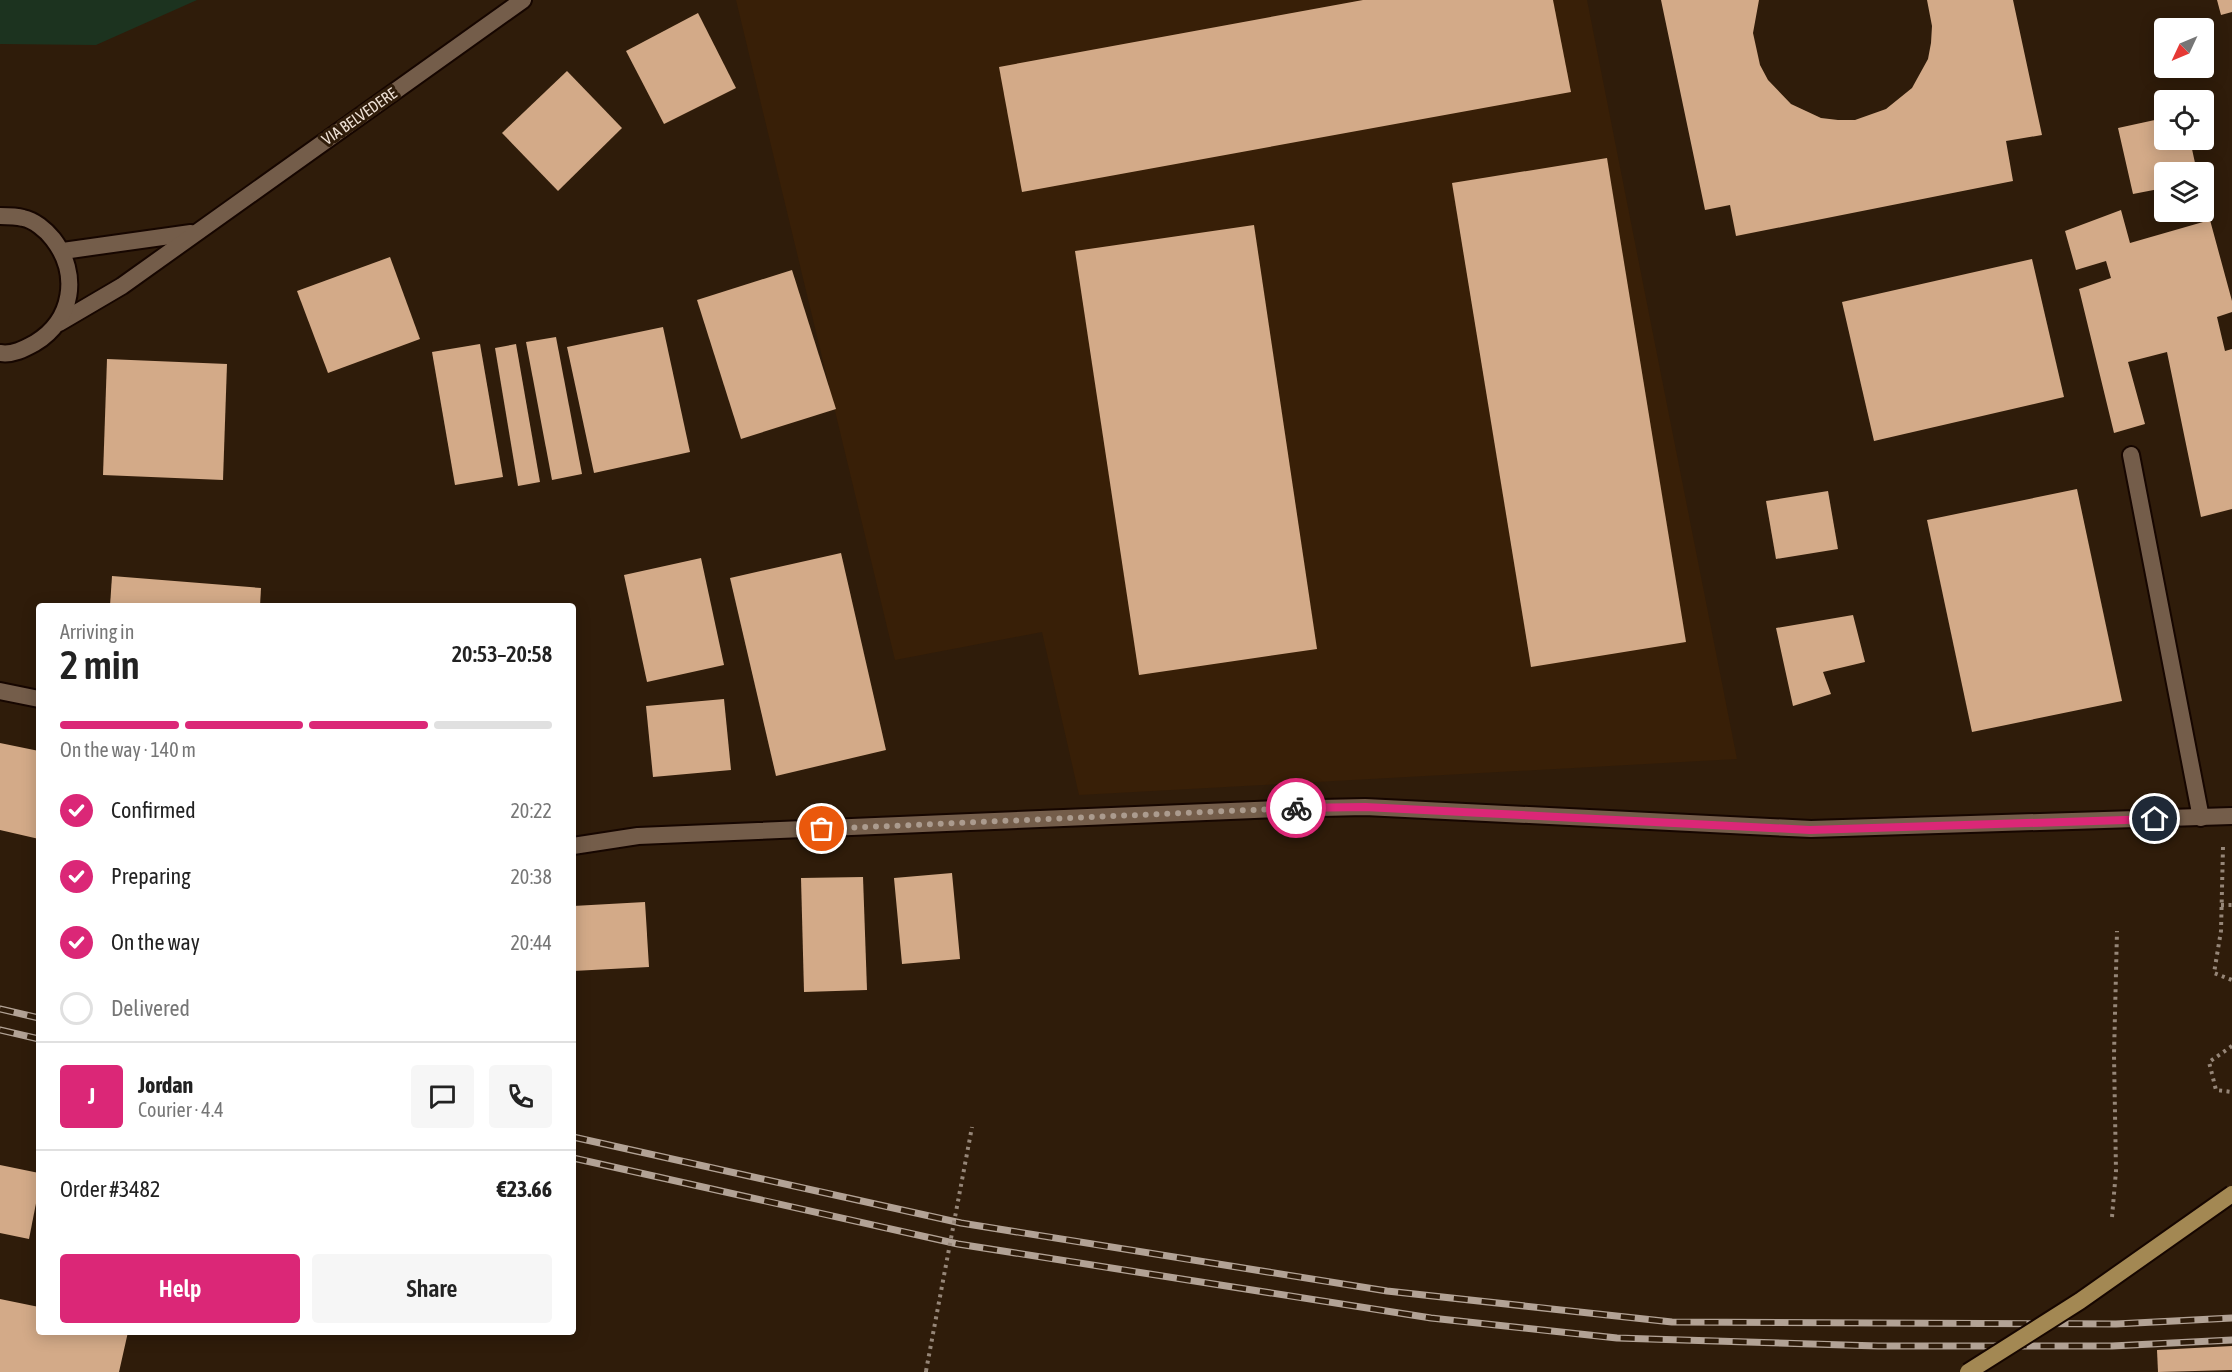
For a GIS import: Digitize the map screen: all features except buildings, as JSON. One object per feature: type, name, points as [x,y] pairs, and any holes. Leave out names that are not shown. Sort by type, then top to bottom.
[{"type":"main road","points":[[1968,1372],[2080,1301],[2232,1194]]},
{"type":"street","name":"VIA BELVEDERE","points":[[1,357],[23,350],[48,335],[59,323],[123,286],[195,232],[522,0]]},
{"type":"street","points":[[0,216],[25,218],[47,231],[63,251],[70,276],[69,300],[59,323]]},
{"type":"street","name":"VIA BELVEDERE","points":[[63,251],[195,232]]},
{"type":"street","points":[[2131,455],[2201,818]]},
{"type":"street","points":[[0,691],[36,698]]},
{"type":"street","points":[[576,846],[638,836],[1276,808],[1365,807],[1810,830],[2232,816]]},
{"type":"path","points":[[2223,847],[2221,931],[2214,973],[2232,980]]},
{"type":"path","points":[[2221,905],[2232,905]]},
{"type":"path","points":[[2112,1217],[2116,1171],[2114,1055],[2117,932]]},
{"type":"path","points":[[2232,1046],[2209,1062],[2216,1090],[2232,1092]]},
{"type":"path","points":[[926,1371],[972,1127]]},
{"type":"shaded area","points":[[736,0],[1587,0],[1737,759],[1079,795],[1042,632],[895,660]]},
{"type":"green space","points":[[0,0],[197,0],[96,45],[0,44]]},
{"type":"railway","points":[[0,1009],[36,1017]]},
{"type":"railway","points":[[0,1030],[36,1038]]},
{"type":"railway","points":[[576,1138],[961,1223],[1387,1291],[1672,1322],[2116,1324],[2232,1318]]},
{"type":"railway","points":[[576,1159],[958,1244],[1431,1318],[1617,1338],[1878,1346],[2112,1346],[2232,1340]]},
{"type":"way so far","points":[[822,829],[1296,808]]},
{"type":"route","points":[[1296,808],[1365,807],[1810,830],[2155,819]]}]
